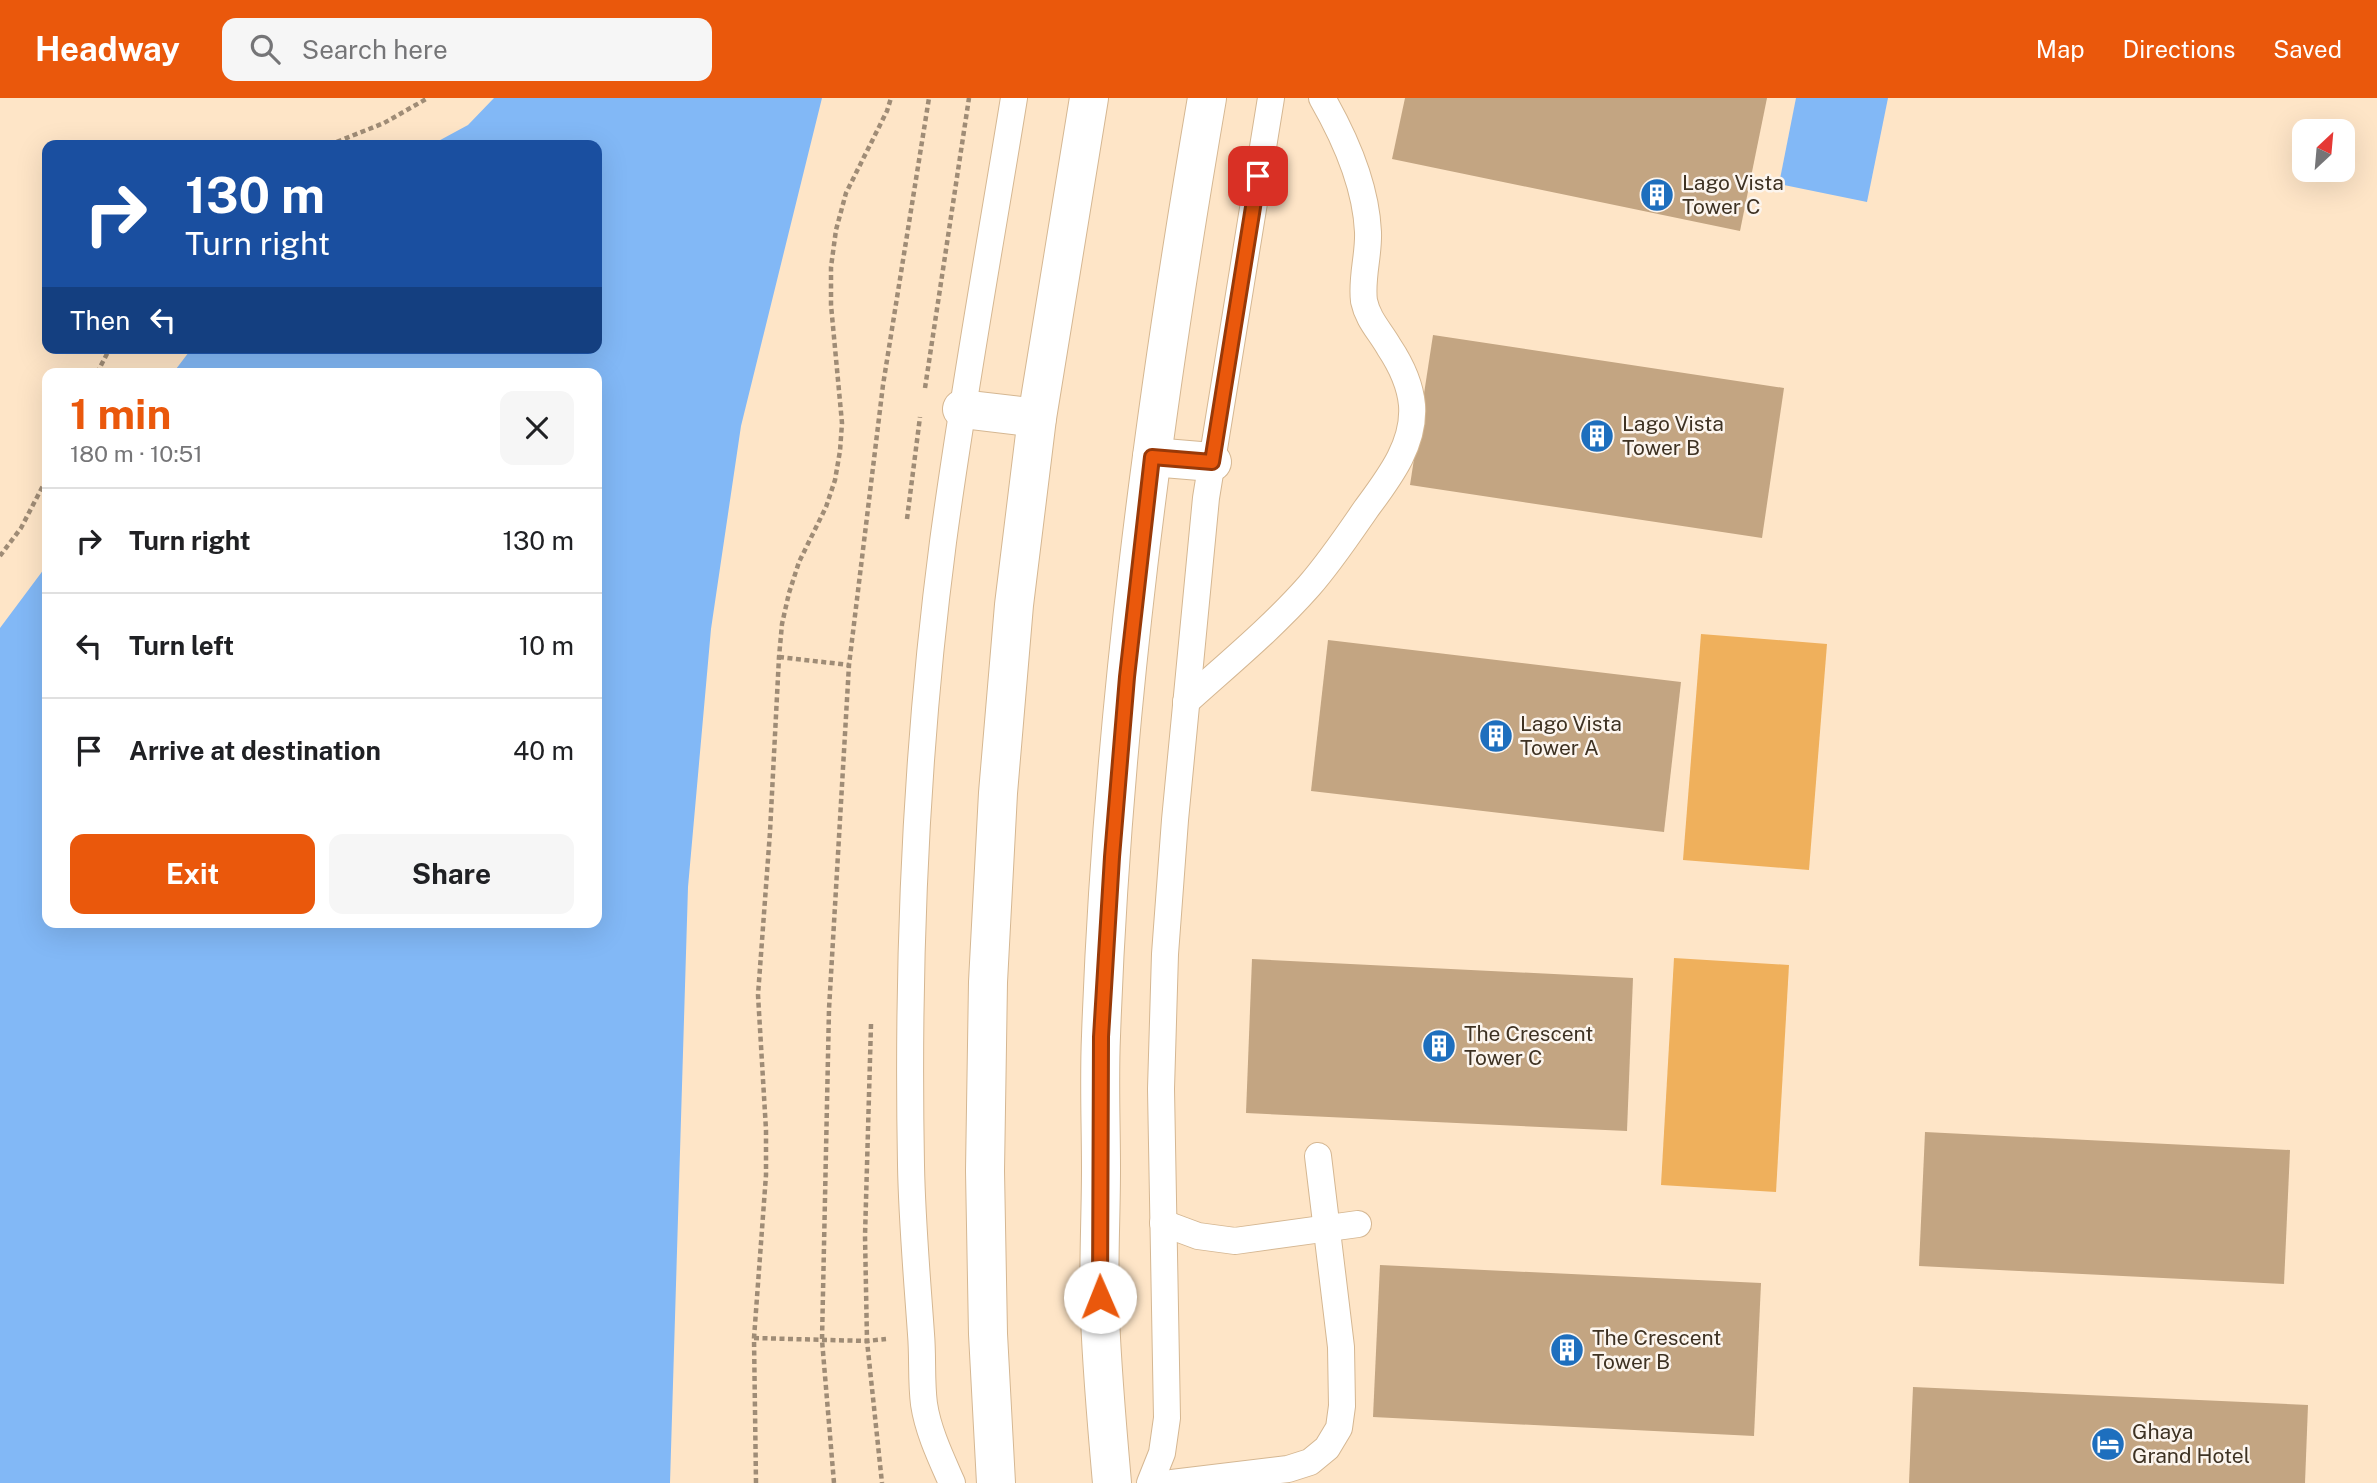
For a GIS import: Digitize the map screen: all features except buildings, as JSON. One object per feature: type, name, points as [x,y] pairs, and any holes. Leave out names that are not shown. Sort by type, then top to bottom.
[{"type":"street","points":[[996,1483],[988,1348],[985,1185],[988,982],[1000,766],[1014,605],[1037,418],[1089,98]]},
{"type":"street","points":[[1112,1483],[1100,1317],[1101,1037],[1112,857],[1127,677],[1152,457],[1171,318],[1207,98]]},
{"type":"street","points":[[962,409],[1037,418]]},
{"type":"street","points":[[1152,457],[1212,462]]},
{"type":"lane","points":[[952,1483],[936,1447],[924,1404],[922,1337],[912,1224],[909,1088],[917,815],[943,544],[962,409],[1014,98]]},
{"type":"lane","points":[[1150,1483],[1162,1453],[1167,1418],[1161,1089],[1165,954],[1174,820],[1206,498],[1271,98]]},
{"type":"lane","points":[[1186,702],[1283,614],[1310,585],[1380,490],[1398,462],[1409,435],[1412,407],[1407,378],[1388,344],[1377,332],[1364,302],[1368,235],[1365,201],[1343,139],[1322,98]]},
{"type":"lane","points":[[1172,1483],[1288,1476],[1327,1448],[1339,1428],[1342,1406],[1341,1347],[1318,1156]]},
{"type":"lane","points":[[1163,1223],[1198,1236],[1235,1241],[1358,1224]]},
{"type":"path","points":[[342,140],[384,123],[428,98]]},
{"type":"path","points":[[756,1483],[754,1338],[766,1153],[758,984],[782,624],[799,562],[826,507],[835,480],[840,451],[842,422],[831,305],[831,267],[836,230],[846,193],[891,98]]},
{"type":"path","points":[[834,1483],[822,1340],[829,1009],[849,665],[883,385],[929,98]]},
{"type":"path","points":[[0,556],[20,528],[42,487]]},
{"type":"path","points":[[779,657],[849,665]]},
{"type":"path","points":[[754,1338],[867,1341],[922,1337]]},
{"type":"shaded area","points":[[1701,634],[1827,644],[1809,870],[1683,860]]},
{"type":"shaded area","points":[[1674,958],[1789,965],[1776,1192],[1661,1185]]},
{"type":"water","points":[[494,98],[822,98],[741,426],[711,629],[688,887],[670,1483],[0,1483],[0,628],[42,572],[42,928],[602,928],[602,368],[177,368],[187,354],[602,354],[602,140],[440,140],[468,125]]},
{"type":"water","points":[[1796,98],[1888,98],[1867,202],[1779,184]]},
{"type":"place","name":"Lago Vista Tower C","points":[[1657,195]]},
{"type":"place","name":"Lago Vista Tower B","points":[[1597,436]]},
{"type":"place","name":"Lago Vista Tower A","points":[[1496,736]]},
{"type":"place","name":"The Crescent Tower C","points":[[1439,1046]]},
{"type":"place","name":"The Crescent Tower B","points":[[1567,1350]]},
{"type":"place","name":"Ghaya Grand Hotel","points":[[2108,1444]]},
{"type":"route","points":[[1100,1297],[1101,1037],[1112,857],[1127,677],[1152,457],[1212,462],[1258,176]]}]
